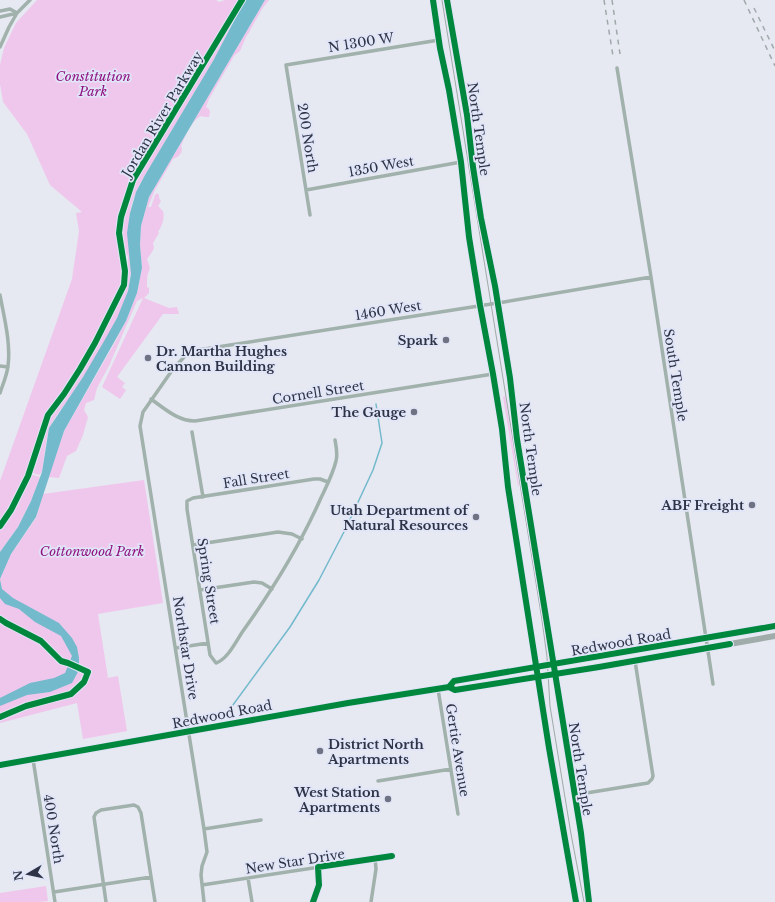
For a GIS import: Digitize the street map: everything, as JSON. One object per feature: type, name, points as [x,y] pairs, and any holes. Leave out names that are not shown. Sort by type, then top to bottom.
[{"type":"main road","name":"North Temple","points":[[432,0],[461,162],[469,237],[502,430],[508,487],[538,667],[549,748],[576,902]]},
{"type":"main road","name":"North Temple","points":[[448,0],[467,115],[479,204],[498,303],[510,378],[520,459],[574,795],[589,902]]},
{"type":"main road","name":"Redwood Road","points":[[449,687],[454,681],[775,626]]},
{"type":"main road","name":"Redwood Road","points":[[0,765],[348,703],[449,687],[455,690],[555,675],[775,636]]},
{"type":"street","points":[[0,47],[8,27],[17,13],[30,0]]},
{"type":"street","points":[[0,11],[10,9],[17,13]]},
{"type":"street","points":[[0,17],[17,13]]},
{"type":"street","name":"N 1300 W","points":[[286,65],[439,40]]},
{"type":"street","name":"200 North","points":[[286,65],[310,215]]},
{"type":"street","name":"South Temple","points":[[617,68],[714,684]]},
{"type":"street","name":"1350 West","points":[[306,190],[461,162]]},
{"type":"street","name":"1460 West","points":[[151,399],[178,362],[192,351],[498,303],[651,277]]},
{"type":"street","points":[[0,295],[1,311],[8,347],[8,366],[0,393]]},
{"type":"street","points":[[0,366],[8,366]]},
{"type":"street","name":"Cornell Street","points":[[151,399],[179,418],[195,421],[493,374]]},
{"type":"street","name":"Northstar Drive","points":[[151,399],[141,416],[140,431],[190,732],[207,852],[201,870],[204,902]]},
{"type":"street","points":[[192,432],[203,497]]},
{"type":"street","points":[[200,590],[256,582],[262,583],[272,589],[302,539],[328,482],[337,459],[335,440]]},
{"type":"street","name":"Fall Street","points":[[187,501],[193,498],[314,479],[320,479],[328,482]]},
{"type":"street","name":"Spring Street","points":[[187,501],[208,643],[211,658],[216,663],[224,658],[272,589]]},
{"type":"street","points":[[193,545],[278,532],[292,534],[302,539]]},
{"type":"street","points":[[176,648],[208,643]]},
{"type":"street","points":[[574,795],[651,781],[653,776],[635,661]]},
{"type":"street","name":"Gertie Avenue","points":[[438,689],[458,814]]},
{"type":"street","name":"400 North","points":[[33,760],[55,902]]},
{"type":"street","points":[[378,781],[451,769]]},
{"type":"street","points":[[106,902],[94,816],[101,810],[132,805],[138,807],[141,813],[155,902]]},
{"type":"street","points":[[204,830],[261,820]]},
{"type":"street","name":"New Star Drive","points":[[202,885],[392,856]]},
{"type":"street","points":[[370,902],[376,869],[375,858]]},
{"type":"street","points":[[313,902],[319,885],[318,867]]},
{"type":"street","points":[[54,892],[151,876]]},
{"type":"street","points":[[248,878],[252,902]]},
{"type":"green space","name":"Constitution Park","points":[[37,0],[216,0],[219,2],[225,0],[241,0],[132,178],[119,221],[118,236],[124,266],[122,283],[110,311],[84,360],[63,393],[46,415],[23,484],[10,510],[0,523],[0,481],[72,279],[79,231],[76,213],[82,212],[50,185],[27,134],[3,102],[0,84],[0,65],[4,48],[16,23]]},
{"type":"green space","points":[[244,0],[213,61],[135,194],[129,224],[131,262],[130,281],[118,317],[103,345],[52,423],[47,436],[42,472],[39,475],[30,472],[49,415],[65,395],[87,358],[124,286],[128,256],[124,252],[121,240],[122,222],[129,196],[136,180]]},
{"type":"green space","points":[[265,0],[269,0],[246,37],[240,51],[234,56],[209,99],[206,107],[210,112],[209,117],[201,116],[192,125],[181,146],[182,148],[179,156],[173,159],[155,190],[148,207],[151,207],[157,193],[161,201],[158,206],[164,213],[162,225],[153,243],[154,248],[147,259],[150,268],[147,281],[149,293],[144,298],[169,308],[177,307],[179,314],[163,314],[117,377],[125,383],[122,387],[126,390],[120,399],[102,387],[143,298],[137,301],[109,366],[97,388],[94,400],[86,403],[84,410],[88,417],[83,435],[76,451],[67,456],[59,478],[48,477],[64,431],[114,344],[126,321],[137,293],[142,268],[140,245],[141,226],[149,197]]},
{"type":"green space","points":[[505,396],[519,486],[503,397]]},
{"type":"green space","points":[[30,474],[40,477],[31,501],[18,527],[0,552],[0,528],[10,515]]},
{"type":"green space","name":"Cottonwood Park","points":[[144,480],[163,603],[98,614],[108,678],[118,676],[127,731],[83,739],[77,703],[0,723],[0,592],[2,589],[0,579],[11,554],[36,518],[43,494]]},
{"type":"green space","points":[[46,886],[48,901],[0,902],[0,893]]},
{"type":"water","points":[[245,0],[265,0],[149,197],[141,226],[140,245],[142,268],[137,293],[126,321],[64,431],[36,517],[11,554],[0,579],[0,552],[18,527],[31,501],[42,472],[49,428],[83,377],[103,343],[117,318],[128,291],[131,274],[127,233],[130,213],[136,192],[213,61]]},
{"type":"water","points":[[0,579],[2,589],[13,598],[59,623],[72,638],[77,647],[79,670],[72,683],[50,692],[27,695],[0,706],[0,698],[30,683],[54,678],[65,673],[72,656],[61,636],[35,622],[19,609],[5,604],[0,598]]},
{"type":"waterway","points":[[230,709],[290,627],[319,580],[346,528],[373,470],[382,443],[376,404]]},
{"type":"tram line","points":[[442,0],[542,620],[547,657],[550,706],[584,902]]},
{"type":"railway","points":[[604,0],[613,56]]},
{"type":"railway","points":[[612,0],[620,54]]},
{"type":"railway","points":[[744,0],[775,66]]},
{"type":"railway","points":[[754,8],[775,51]]},
{"type":"cycle path","name":"Jordan River Parkway","points":[[0,526],[11,510],[28,476],[48,415],[80,369],[95,343],[124,285],[125,271],[119,233],[121,217],[133,180],[242,0]]},
{"type":"cycle path","points":[[433,0],[440,48],[449,90],[461,162],[469,237],[502,429],[508,487],[549,748],[576,902]]},
{"type":"cycle path","points":[[447,0],[467,115],[481,218],[495,286],[510,378],[517,439],[581,833],[589,902]]},
{"type":"cycle path","points":[[0,619],[41,641],[61,661],[88,672],[84,682],[71,694],[26,706],[0,717]]},
{"type":"cycle path","points":[[449,687],[454,681],[775,626]]},
{"type":"cycle path","points":[[0,765],[348,703],[449,687],[455,690],[730,644]]},
{"type":"cycle path","points":[[313,902],[319,885],[318,867],[392,856]]},
{"type":"place","name":"Spark","points":[[446,340]]},
{"type":"place","name":"Dr. Martha Hughes Cannon Building","points":[[148,358]]},
{"type":"place","name":"The Gauge","points":[[414,412]]},
{"type":"place","name":"ABF Freight","points":[[752,505]]},
{"type":"place","name":"Utah Department of Natural Resources","points":[[476,517]]},
{"type":"place","name":"District North Apartments","points":[[320,751]]},
{"type":"place","name":"West Station Apartments","points":[[388,799]]}]
